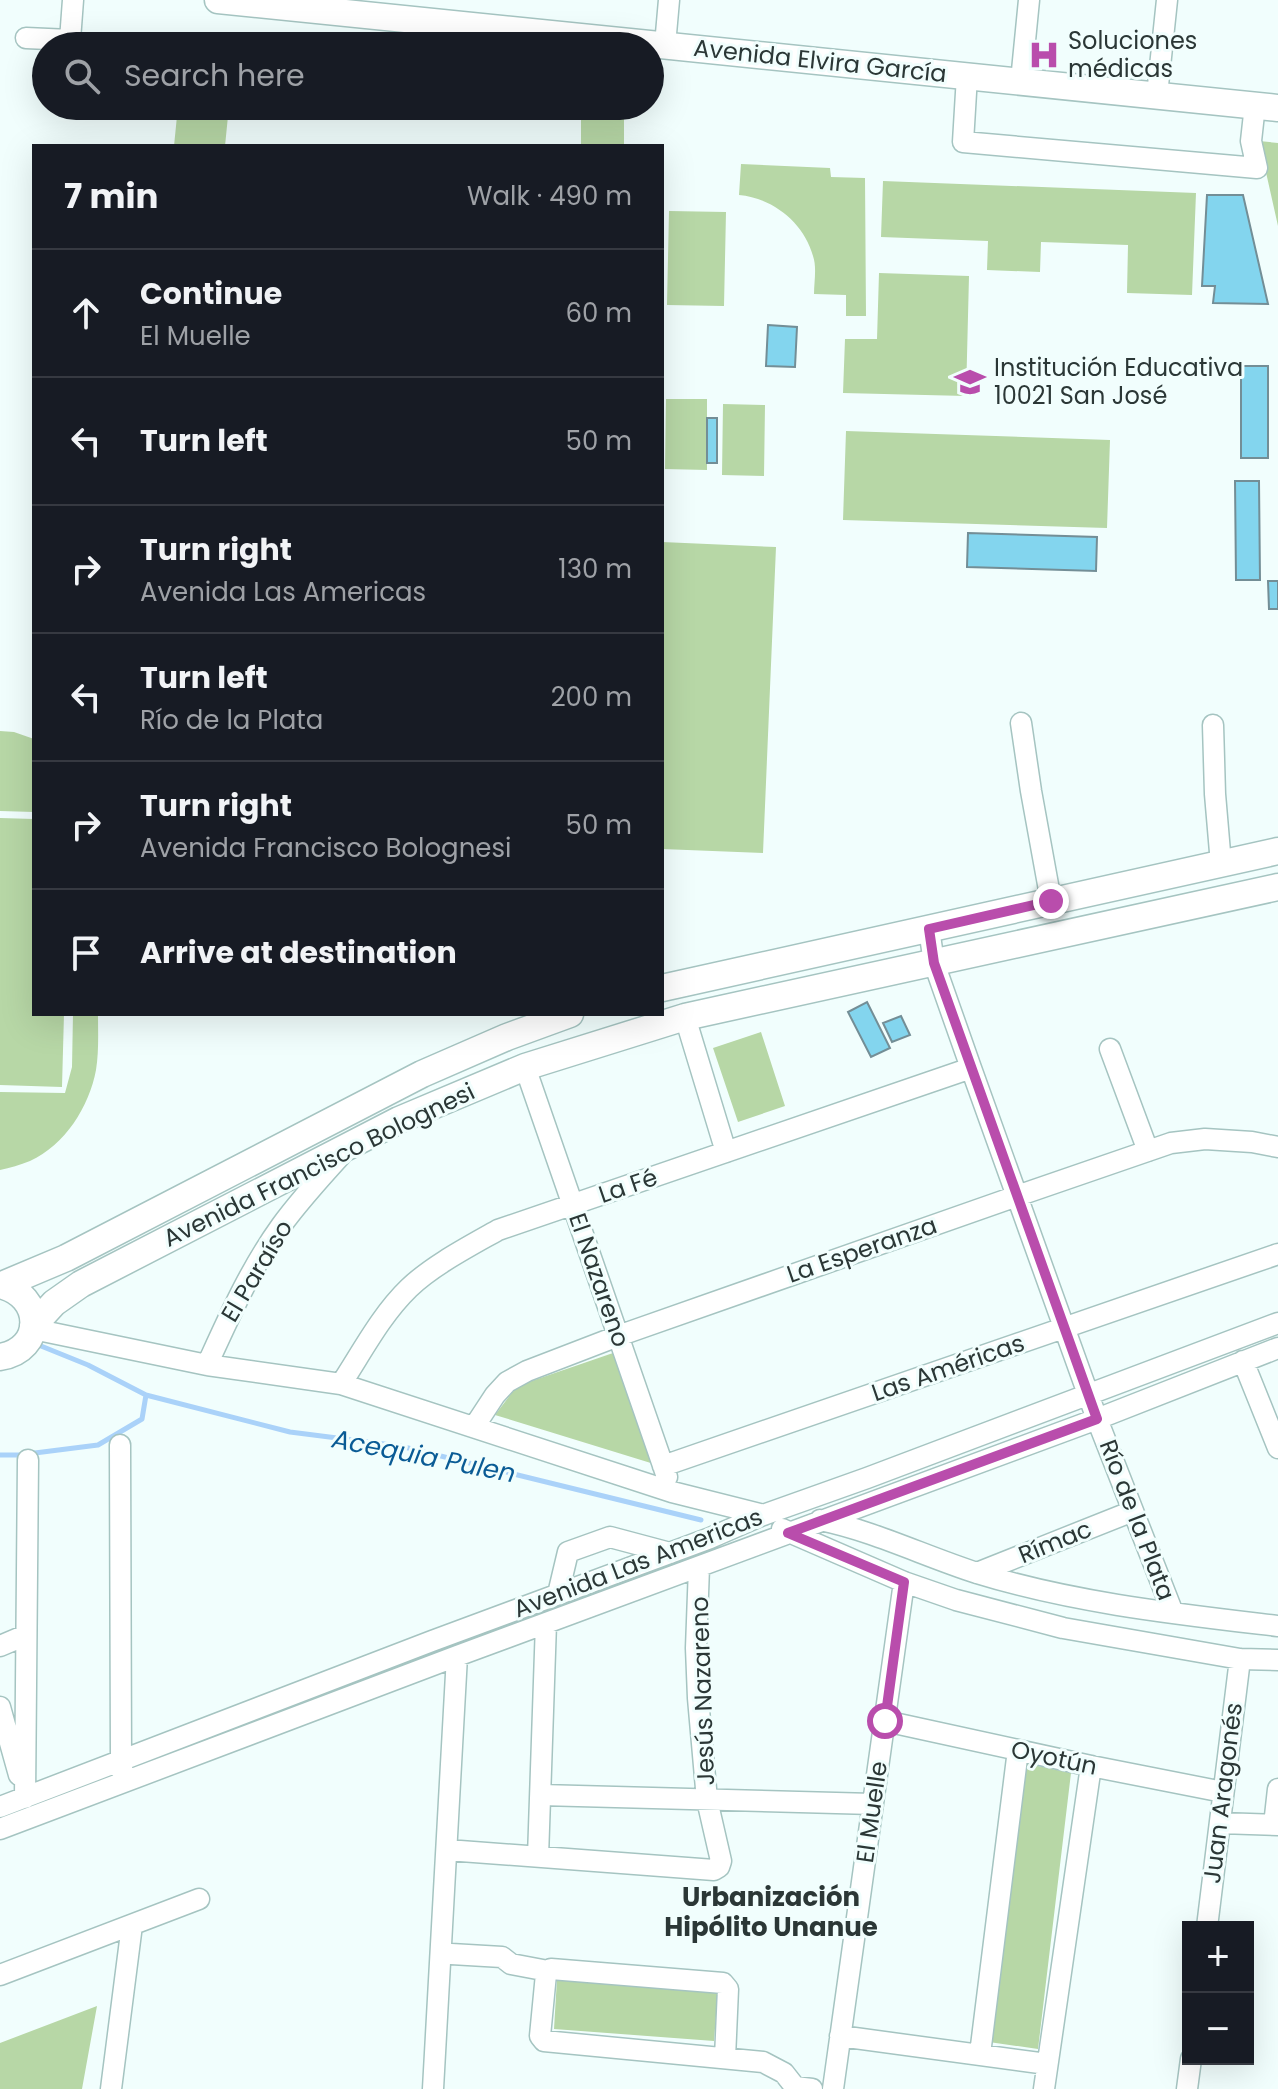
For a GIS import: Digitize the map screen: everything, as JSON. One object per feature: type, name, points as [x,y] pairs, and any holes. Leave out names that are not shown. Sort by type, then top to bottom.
[{"type":"main road","name":"Avenida Elvira García","points":[[218,0],[536,32]]},
{"type":"main road","name":"Avenida Elvira García","points":[[665,45],[1266,106]]},
{"type":"main road","points":[[664,988],[1278,851]]},
{"type":"main road","name":"Avenida Francisco Bolognesi","points":[[0,1357],[20,1350],[54,1303],[81,1284],[411,1115],[525,1067],[685,1017],[1278,887]]},
{"type":"main road","name":"Avenida Francisco Bolognesi","points":[[1,1285],[66,1258],[422,1074],[565,1016]]},
{"type":"main road","points":[[1,1285],[22,1295],[29,1304],[33,1328]]},
{"type":"street","points":[[71,32],[73,0]]},
{"type":"street","points":[[665,45],[669,0]]},
{"type":"street","points":[[1021,81],[1029,0]]},
{"type":"street","points":[[1157,95],[1167,0]]},
{"type":"street","points":[[26,38],[32,38]]},
{"type":"street","points":[[967,76],[963,142],[1257,168],[1251,141],[1266,106]]},
{"type":"street","points":[[1021,723],[1051,901]]},
{"type":"street","points":[[1213,725],[1221,864]]},
{"type":"street","name":"Río de la Plata","points":[[929,929],[934,963],[971,1068],[1097,1419],[1173,1613]]},
{"type":"street","points":[[685,1017],[726,1152]]},
{"type":"street","points":[[1110,1049],[1148,1151]]},
{"type":"street","name":"El Nazareno","points":[[525,1067],[672,1492]]},
{"type":"street","name":"La Fé","points":[[341,1384],[383,1319],[410,1287],[454,1255],[498,1230],[971,1068]]},
{"type":"street","name":"La Esperanza","points":[[474,1427],[507,1382],[527,1371],[1017,1196],[1171,1143],[1205,1139],[1278,1147]]},
{"type":"street","name":"El Paraíso","points":[[207,1365],[234,1305],[259,1260],[281,1226],[347,1147]]},
{"type":"street","name":"Las Américas","points":[[663,1466],[1278,1254]]},
{"type":"street","name":"Avenida Las Americas","points":[[0,1829],[123,1771],[558,1594],[1278,1323]]},
{"type":"street","points":[[33,1328],[207,1365],[341,1384],[672,1492],[763,1515],[823,1520],[977,1573],[1068,1597],[1278,1626]]},
{"type":"street","name":"Avenida Las Americas","points":[[0,1807],[123,1771],[457,1656],[1097,1419],[1278,1348]]},
{"type":"street","points":[[1243,1361],[1278,1448]]},
{"type":"street","points":[[120,1445],[123,1771]]},
{"type":"street","points":[[25,1798],[28,1460]]},
{"type":"street","name":"Rímac","points":[[977,1573],[1133,1511]]},
{"type":"street","points":[[763,1515],[788,1533],[904,1582],[956,1600],[1063,1628],[1240,1659],[1278,1660]]},
{"type":"street","points":[[558,1594],[568,1552],[610,1537],[670,1553]]},
{"type":"street","name":"Jesús Nazareno","points":[[538,1857],[714,1870],[719,1867],[721,1861],[707,1800],[698,1698],[699,1567]]},
{"type":"street","name":"El Muelle","points":[[833,2089],[904,1582]]},
{"type":"street","points":[[447,1850],[538,1857],[546,1623]]},
{"type":"street","points":[[0,1646],[26,1635]]},
{"type":"street","points":[[433,2089],[457,1656]]},
{"type":"street","name":"Juan Aragonés","points":[[1208,1921],[1240,1659]]},
{"type":"street","points":[[0,1707],[25,1798]]},
{"type":"street","name":"Oyotún","points":[[885,1721],[1223,1792]]},
{"type":"street","points":[[980,2054],[1018,1750]]},
{"type":"street","points":[[1044,2089],[1091,1766]]},
{"type":"street","points":[[1220,1823],[1276,1825],[1278,1789]]},
{"type":"street","points":[[541,1795],[873,1804]]},
{"type":"street","points":[[0,1975],[199,1899]]},
{"type":"street","points":[[111,2089],[132,1925]]},
{"type":"street","points":[[451,1954],[502,1957],[511,1964],[548,1971],[723,1983],[728,1989],[725,2058]]},
{"type":"street","points":[[548,1971],[540,2036],[544,2041],[763,2062],[784,2073],[795,2087],[812,2089]]},
{"type":"street","points":[[840,2036],[1047,2064]]},
{"type":"street","points":[[1187,2089],[1190,2065]]},
{"type":"green space","points":[[177,120],[228,120],[225,144],[174,144]]},
{"type":"green space","points":[[581,120],[624,120],[624,144],[581,144]]},
{"type":"green space","points":[[1259,141],[1278,143],[1278,226]]},
{"type":"green space","points":[[741,164],[830,168],[831,177],[865,178],[866,316],[846,316],[846,295],[814,294],[814,260],[809,244],[795,223],[775,207],[739,195]]},
{"type":"green space","points":[[883,181],[1196,193],[1192,295],[1127,293],[1128,245],[1041,242],[1040,272],[987,270],[988,241],[881,237]]},
{"type":"green space","points":[[669,211],[726,212],[724,306],[667,305]]},
{"type":"green space","points":[[879,273],[969,276],[966,396],[843,393],[845,339],[877,339]]},
{"type":"green space","points":[[666,399],[707,399],[707,470],[665,469]]},
{"type":"green space","points":[[723,404],[765,405],[764,476],[722,475]]},
{"type":"green space","points":[[846,431],[1110,440],[1107,528],[843,520]]},
{"type":"green space","points":[[664,542],[776,547],[763,853],[664,849]]},
{"type":"green space","points":[[0,731],[14,732],[32,738],[32,812],[0,811]]},
{"type":"green space","points":[[0,818],[32,819],[32,1016],[64,1016],[62,1087],[0,1085]]},
{"type":"green space","points":[[73,1016],[98,1016],[97,1063],[93,1084],[74,1123],[43,1154],[0,1170],[0,1092],[65,1093],[72,1067]]},
{"type":"green space","points":[[761,1032],[785,1106],[738,1122],[713,1048]]},
{"type":"green space","points":[[613,1353],[654,1464],[495,1415],[517,1386]]},
{"type":"green space","points":[[1024,1763],[1071,1773],[1038,2049],[989,2042]]},
{"type":"green space","points":[[557,1979],[718,1991],[714,2041],[554,2029]]},
{"type":"green space","points":[[97,2006],[82,2089],[0,2089],[0,2043]]},
{"type":"building","points":[[1207,195],[1243,195],[1268,304],[1213,303],[1215,286],[1202,286]]},
{"type":"building","points":[[768,325],[797,327],[795,367],[766,366]]},
{"type":"building","points":[[1241,366],[1268,366],[1268,458],[1241,458]]},
{"type":"building","points":[[707,418],[717,418],[717,463],[707,463]]},
{"type":"building","points":[[1235,481],[1259,481],[1260,580],[1236,580]]},
{"type":"building","points":[[968,533],[1097,537],[1096,571],[967,567]]},
{"type":"building","points":[[1268,581],[1278,581],[1278,609],[1269,609]]},
{"type":"building","points":[[867,1002],[890,1048],[871,1057],[848,1012]]},
{"type":"building","points":[[901,1016],[910,1035],[892,1042],[883,1023]]},
{"type":"waterway","name":"Acequia Pulen","points":[[41,1346],[88,1365],[146,1395],[290,1432],[400,1446],[701,1520]]},
{"type":"waterway","points":[[0,1455],[98,1445],[142,1419],[146,1395]]},
{"type":"place","name":"Soluciones médicas","points":[[1044,55]]},
{"type":"place","name":"Institución Educativa 10021 San José","points":[[970,382]]},
{"type":"district","name":"Urbanización Hipólito Unanue","points":[[771,1912]]},
{"type":"route","points":[[885,1721],[904,1582],[788,1533],[1097,1419],[934,963],[929,929],[1051,901]]}]
